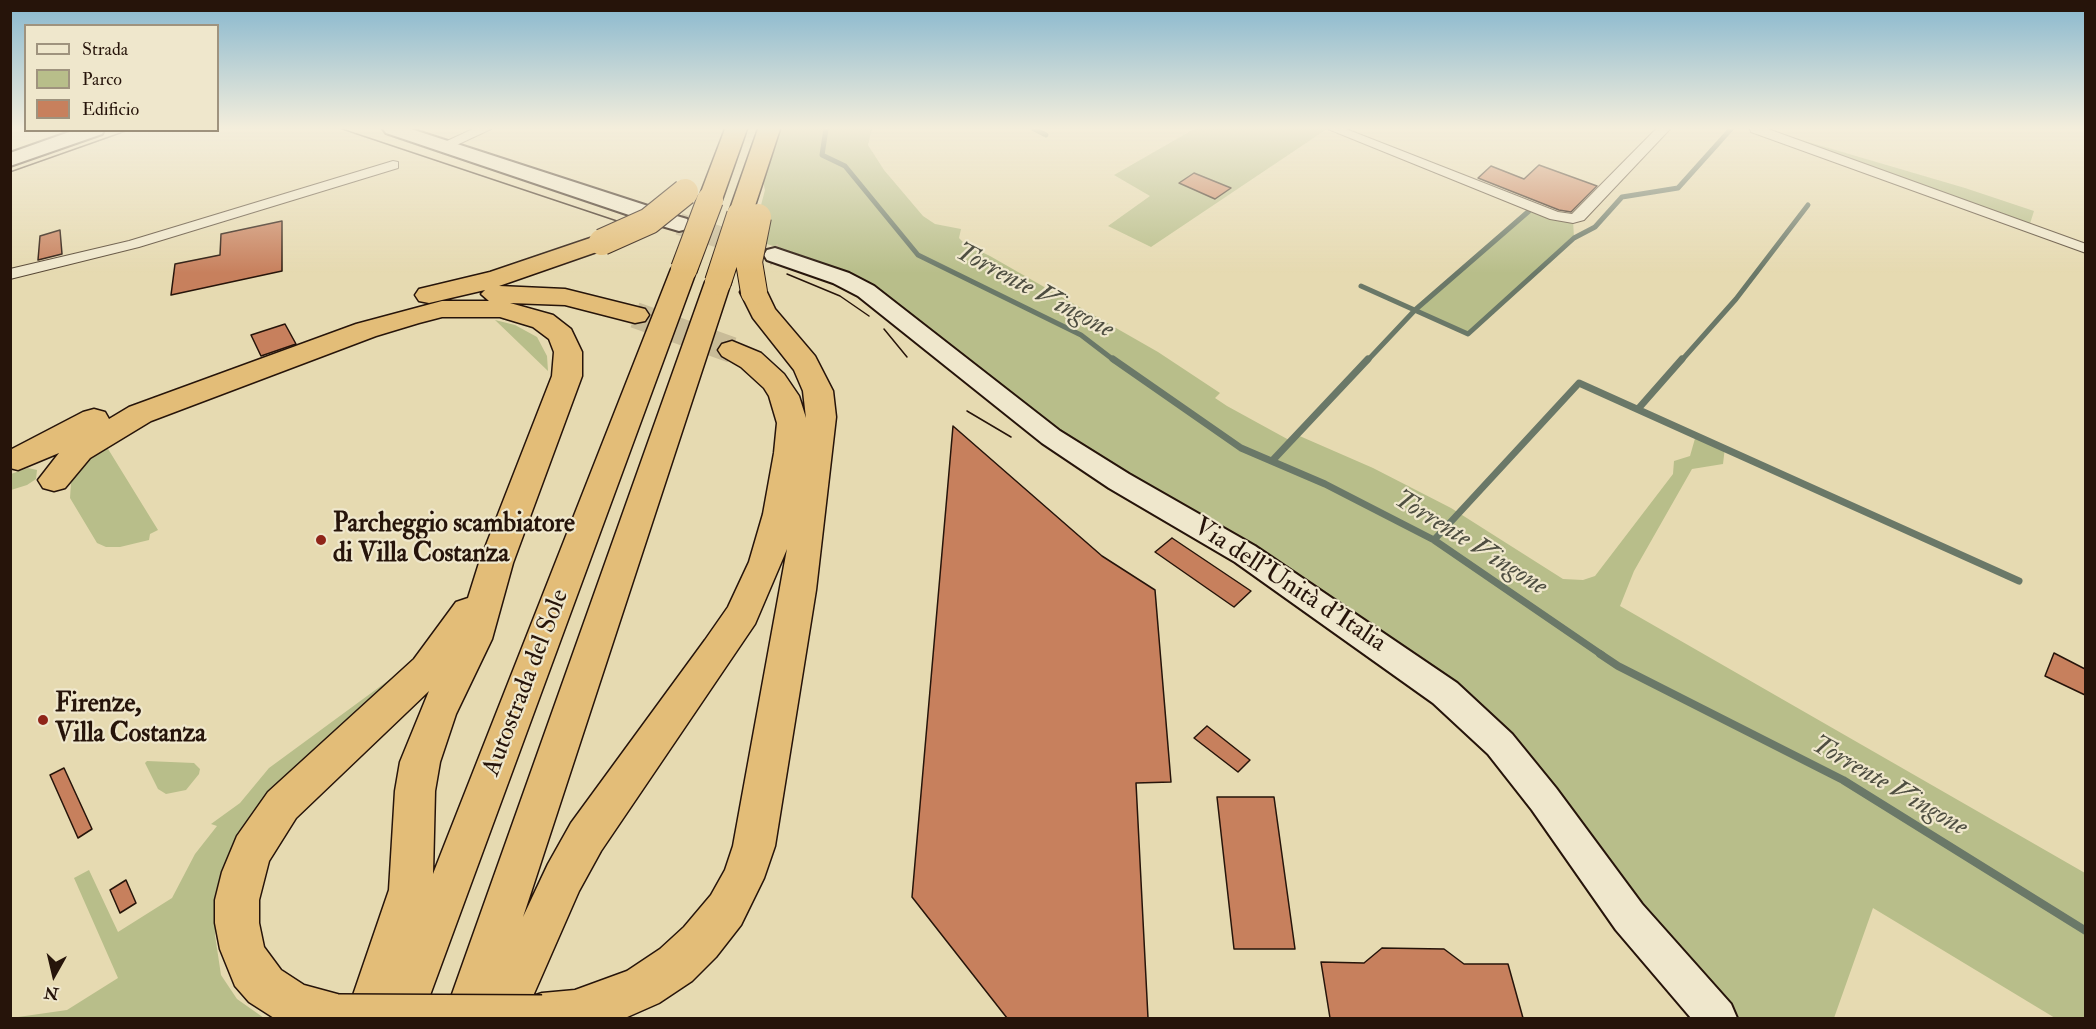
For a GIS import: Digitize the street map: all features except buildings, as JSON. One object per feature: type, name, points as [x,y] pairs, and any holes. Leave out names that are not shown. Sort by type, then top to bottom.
[{"type":"highway","points":[[18,459],[165,384],[270,344],[386,305],[499,278],[602,242],[649,221],[685,192],[696,177]]},
{"type":"highway","name":"Autostrada del Sole","points":[[373,1005],[684,269],[718,177]]},
{"type":"highway","points":[[496,563],[467,616],[444,649],[406,690],[282,805],[252,850],[243,872],[237,900],[237,923],[242,949],[251,970],[265,986],[291,1003],[318,1012],[373,1005],[509,1004],[575,1013],[618,999],[643,987],[676,965],[700,942],[726,910],[743,878],[754,846],[798,590],[821,417],[819,391],[809,370],[801,356],[762,312],[754,292],[749,262],[749,215],[765,190],[762,177]]},
{"type":"highway","name":"Autostrada del Sole","points":[[509,1004],[718,282],[749,215]]},
{"type":"highway","points":[[270,344],[389,309],[494,294],[565,297],[635,315]]},
{"type":"highway","points":[[54,480],[79,450],[140,414],[366,330],[412,316],[454,308],[513,310],[543,321],[554,329],[566,346],[568,365],[558,401],[496,563],[474,639],[437,714],[420,762],[415,791],[411,890],[373,1005]]},
{"type":"highway","points":[[509,1004],[563,878],[586,837],[718,651],[742,614],[766,562],[779,514],[790,453],[792,423],[784,396],[774,381],[752,360],[732,350]]},
{"type":"street","points":[[10,274],[134,244],[354,177]]},
{"type":"street","points":[[537,177],[640,211]]},
{"type":"street","points":[[1459,177],[1567,219],[1579,217],[1617,177]]},
{"type":"street","points":[[1888,177],[2085,249]]},
{"type":"street","name":"Via dell'Unità d'Italia","points":[[775,255],[841,278],[873,296],[1051,437],[1119,481],[1245,554],[1445,693],[1480,723],[1507,753],[1562,823],[1629,917],[1717,1018]]},
{"type":"green space","points":[[762,177],[890,177],[923,216],[935,224],[961,229],[959,238],[965,244],[1158,352],[1220,393],[1215,398],[1227,406],[1289,440],[1295,434],[1373,468],[1451,508],[1563,579],[1583,580],[1595,576],[1673,474],[1674,461],[1690,456],[1696,435],[1725,447],[1723,464],[1692,469],[1634,571],[1620,606],[2085,873],[2085,1018],[2055,1018],[1873,908],[1834,1018],[1717,1018],[1677,975],[1500,744],[1119,481],[881,302],[775,255],[776,247],[752,239],[765,190]]},
{"type":"green space","points":[[1117,177],[1255,177],[1151,247],[1108,226],[1150,196]]},
{"type":"green space","points":[[1885,177],[1928,177],[2034,211],[2028,230]]},
{"type":"green space","points":[[1529,211],[1573,219],[1574,238],[1468,334],[1415,310]]},
{"type":"green space","points":[[495,320],[515,325],[537,337],[547,356],[548,371]]},
{"type":"green space","points":[[105,444],[158,530],[150,534],[149,540],[120,547],[106,547],[97,543],[70,498],[71,483],[83,462]]},
{"type":"green space","points":[[28,468],[37,470],[36,479],[27,485],[11,490],[11,474]]},
{"type":"green space","points":[[408,666],[217,912],[215,935],[221,975],[237,999],[264,1018],[11,1018],[67,1010],[118,978],[74,878],[89,870],[118,932],[172,898],[195,854],[217,826],[211,824],[240,803],[269,768]]},
{"type":"green space","points":[[147,761],[194,763],[200,769],[199,774],[186,790],[166,794],[158,789],[145,763]]},
{"type":"waterway","name":"Torrente Vingone","points":[[854,177],[918,255],[1081,335],[1115,361]]},
{"type":"waterway","points":[[1415,310],[1468,334],[1574,238],[1595,227],[1622,197],[1678,188],[1688,177]]},
{"type":"waterway","points":[[1681,361],[1736,299],[1808,205]]},
{"type":"waterway","points":[[1415,310],[1529,211]]},
{"type":"waterway","points":[[1361,286],[1415,310]]},
{"type":"waterway","points":[[1367,361],[1415,310]]},
{"type":"waterway","name":"Torrente Vingone","points":[[1113,359],[1241,448],[1325,484],[1434,540]]},
{"type":"waterway","points":[[1272,461],[1368,359]]},
{"type":"waterway","points":[[1638,409],[1682,359]]},
{"type":"waterway","points":[[1434,540],[1579,383],[2019,581]]},
{"type":"waterway","name":"Torrente Vingone","points":[[1434,540],[1602,655]]},
{"type":"waterway","name":"Torrente Vingone","points":[[1600,654],[1618,666],[1843,780],[2086,931]]},
{"type":"tunnel","points":[[679,224],[775,255]]},
{"type":"tunnel","points":[[635,315],[732,350]]},
{"type":"tram line","points":[[486,177],[620,222]]},
{"type":"tram line","points":[[787,274],[840,296],[869,316]]},
{"type":"tram line","points":[[884,329],[907,357]]},
{"type":"tram line","points":[[967,411],[1011,437]]},
{"type":"place","name":"Parcheggio scambiatore di Villa Costanza","points":[[321,540]]},
{"type":"place","name":"Firenze, Villa Costanza","points":[[43,720]]}]
